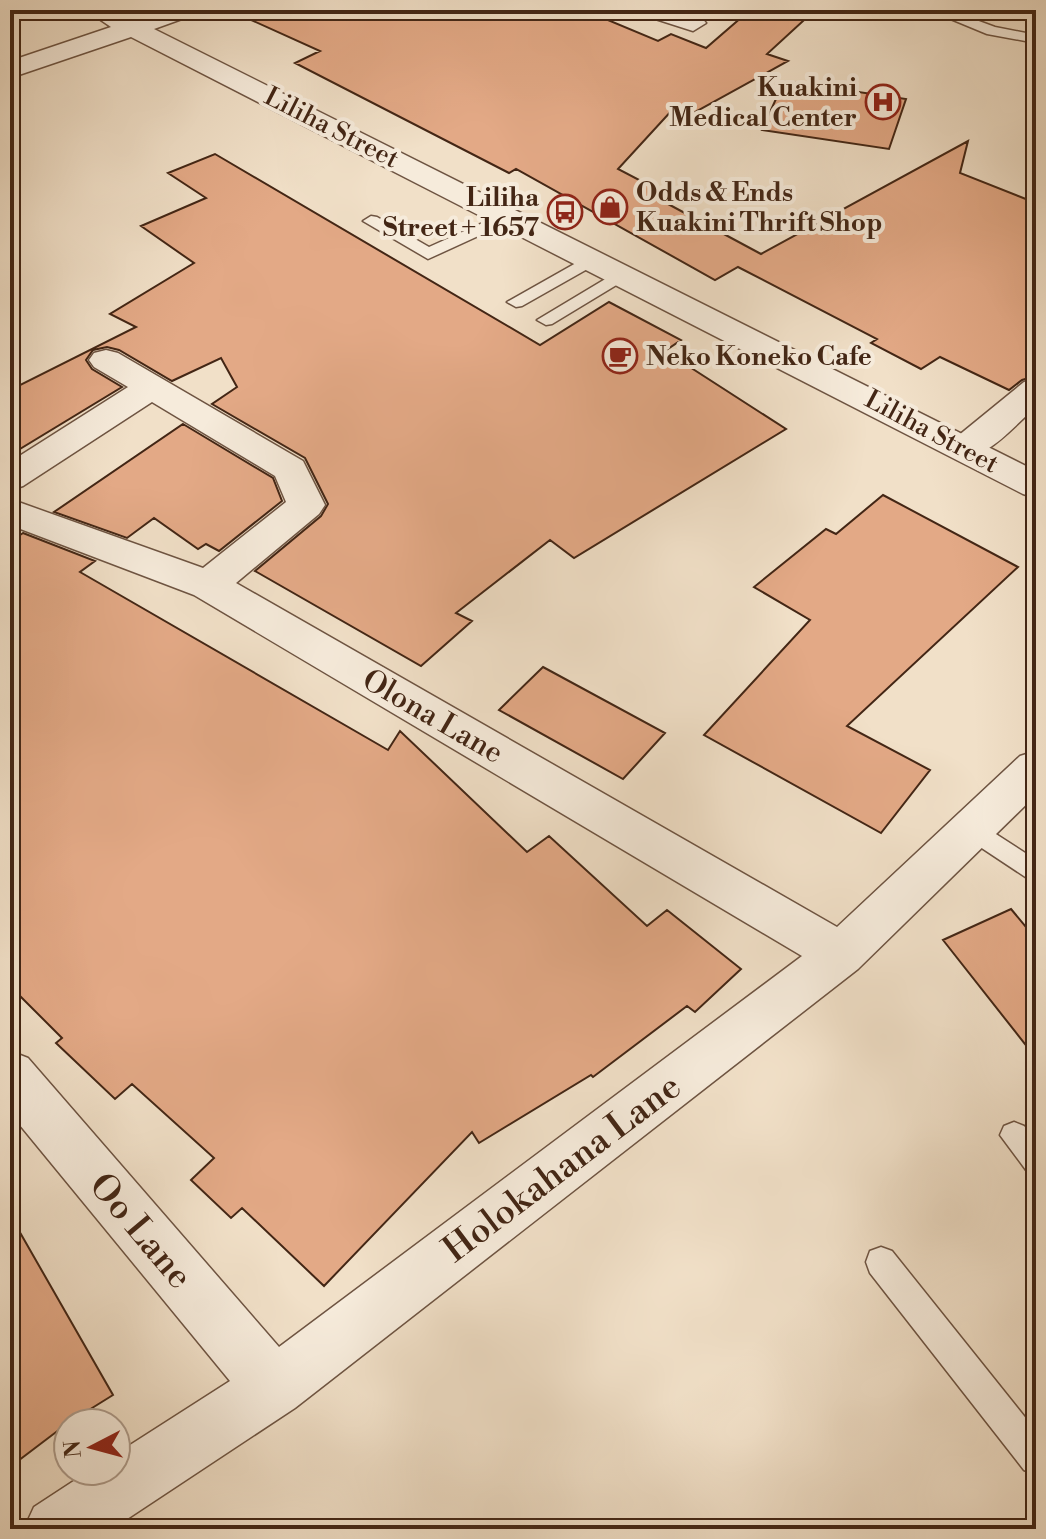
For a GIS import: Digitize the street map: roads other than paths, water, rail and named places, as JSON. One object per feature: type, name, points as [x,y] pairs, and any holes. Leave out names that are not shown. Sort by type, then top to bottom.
[{"type":"street","name":"Liliha Street","points":[[98,10],[1036,486]]},
{"type":"street","points":[[10,70],[134,30],[184,10]]},
{"type":"street","points":[[652,10],[693,23]]},
{"type":"street","points":[[106,360],[290,469],[306,505],[208,585]]},
{"type":"street","points":[[10,478],[152,387]]},
{"type":"street","points":[[966,448],[1036,389]]},
{"type":"street","name":"Olona Lane","points":[[10,511],[208,585],[841,954]]},
{"type":"street","name":"Holokahana Lane","points":[[56,1529],[274,1387],[841,954],[1036,768]]},
{"type":"street","name":"Oo Lane","points":[[10,1074],[274,1387]]},
{"type":"lane","points":[[936,10],[992,31],[1036,39]]},
{"type":"lane","points":[[371,221],[428,254],[507,217]]},
{"type":"lane","points":[[516,302],[592,259]]},
{"type":"lane","points":[[546,320],[622,274]]},
{"type":"lane","points":[[971,828],[1036,874]]},
{"type":"lane","points":[[1014,1135],[1036,1160]]},
{"type":"lane","points":[[881,1262],[1036,1458]]},
{"type":"place","name":"Kuakini Medical Center","points":[[883,102]]},
{"type":"place","name":"Odds & Ends Kuakini Thrift Shop","points":[[610,207]]},
{"type":"place","name":"Liliha Street + 1657","points":[[565,212]]},
{"type":"place","name":"Neko Koneko Cafe","points":[[620,356]]}]
